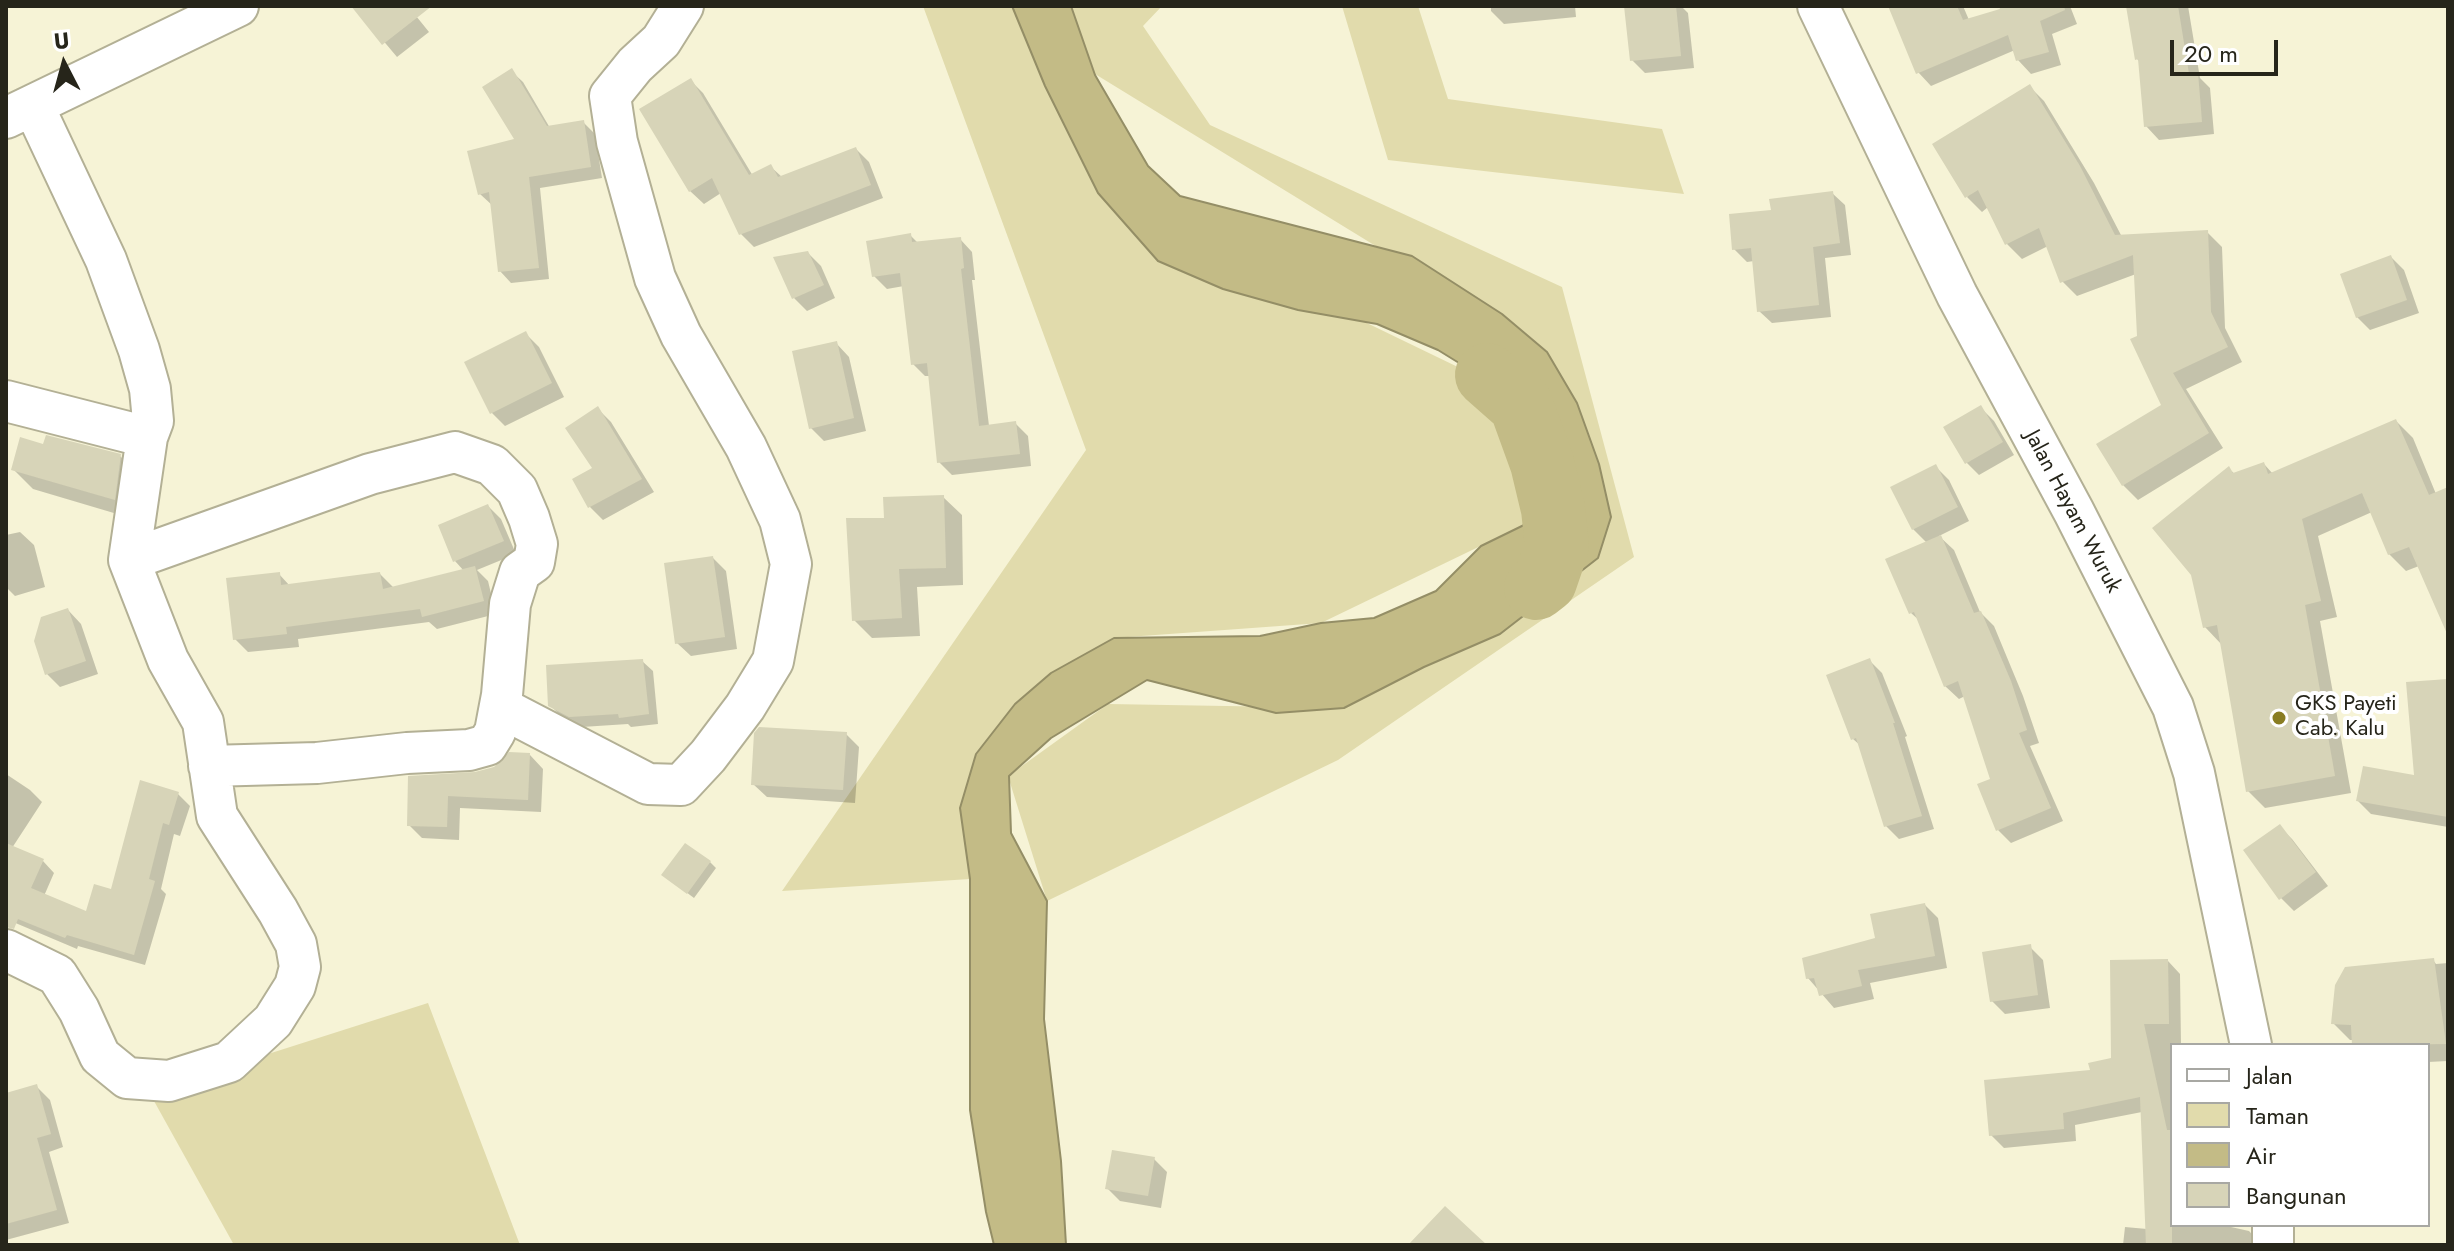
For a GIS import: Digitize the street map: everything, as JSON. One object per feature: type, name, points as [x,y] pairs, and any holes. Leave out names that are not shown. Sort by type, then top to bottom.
[{"type":"street","points":[[6,950],[57,975],[79,1010],[100,1056],[127,1078],[169,1081],[229,1062],[273,1021],[295,986],[300,967],[296,944],[278,911],[217,816],[203,722],[168,660],[129,560],[147,437],[153,421],[150,389],[139,350],[106,260],[19,112],[238,6]]},
{"type":"street","points":[[500,707],[648,784],[681,785],[708,756],[745,707],[773,661],[791,564],[780,520],[746,447],[681,335],[655,278],[617,142],[610,96],[635,65],[661,41],[683,6]]},
{"type":"street","name":"Jalan Hayam Wuruk","points":[[1818,6],[1957,295],[2074,512],[2173,707],[2194,773],[2251,1043]]},
{"type":"street","points":[[6,401],[147,437]]},
{"type":"street","points":[[129,560],[370,474],[455,452],[492,465],[517,490],[537,544],[534,562],[520,572],[510,604],[500,707],[495,732],[487,745],[469,750],[317,763],[209,766]]},
{"type":"green space","points":[[923,6],[1013,6],[1098,193],[1493,384],[1526,524],[1321,623],[1114,638],[1015,704],[970,879],[782,891],[1086,450]]},
{"type":"green space","points":[[1071,6],[1162,6],[1143,26],[1210,125],[1562,287],[1634,557],[1338,760],[1047,901],[1008,776],[1108,704],[1344,708],[1598,558],[1547,351],[1095,74]]},
{"type":"green space","points":[[1342,6],[1418,6],[1448,99],[1662,129],[1684,194],[1388,160]]},
{"type":"green space","points":[[428,1003],[520,1245],[234,1245],[149,1092]]},
{"type":"water","points":[[1012,6],[1071,6],[1095,75],[1148,166],[1180,196],[1412,256],[1502,314],[1547,352],[1577,403],[1599,464],[1611,517],[1598,558],[1500,634],[1424,667],[1344,708],[1276,713],[1147,680],[1051,738],[1009,776],[1011,833],[1047,901],[1044,1019],[1061,1161],[1066,1245],[994,1245],[986,1212],[970,1110],[970,879],[960,808],[976,754],[1015,704],[1051,673],[1114,638],[1260,636],[1321,623],[1374,618],[1436,591],[1481,546],[1526,524],[1558,503],[1557,480],[1493,384],[1438,350],[1377,324],[1298,310],[1223,289],[1158,261],[1098,193],[1045,86]]},
{"type":"building","points":[[351,6],[432,6],[382,45]]},
{"type":"building","points":[[1624,6],[1676,6],[1681,56],[1630,61]]},
{"type":"building","points":[[1888,6],[1957,6],[1963,20],[2000,9],[1999,6],[2064,6],[2065,10],[2040,21],[2049,52],[2016,61],[2008,35],[1916,74]]},
{"type":"building","points":[[2126,6],[2178,6],[2189,74],[2198,73],[2202,122],[2144,127],[2138,59],[2135,60]]},
{"type":"building","points":[[512,68],[547,126],[584,120],[591,167],[529,177],[539,268],[498,272],[489,192],[478,195],[467,151],[514,139],[482,87]]},
{"type":"building","points":[[691,78],[749,175],[771,164],[778,177],[856,147],[871,185],[739,235],[712,178],[689,192],[639,109]]},
{"type":"building","points":[[2030,84],[2080,166],[2115,235],[2208,230],[2211,312],[2228,347],[2173,373],[2209,433],[2122,486],[2096,444],[2161,405],[2130,339],[2137,336],[2133,255],[2060,283],[2039,228],[2005,245],[1978,190],[1965,198],[1932,144]]},
{"type":"building","points":[[1833,191],[1840,243],[1813,247],[1819,305],[1757,312],[1751,248],[1732,250],[1729,214],[1771,210],[1769,199]]},
{"type":"building","points":[[911,233],[912,242],[961,237],[964,268],[961,269],[979,426],[1016,421],[1020,454],[937,463],[927,363],[911,365],[900,273],[872,277],[866,241]]},
{"type":"building","points":[[808,251],[824,285],[792,299],[773,257]]},
{"type":"building","points":[[2391,255],[2407,300],[2356,318],[2340,274]]},
{"type":"building","points":[[526,331],[552,383],[490,414],[464,362]]},
{"type":"building","points":[[837,341],[854,418],[809,429],[792,351]]},
{"type":"building","points":[[1981,405],[2003,442],[1965,464],[1943,427]]},
{"type":"building","points":[[598,406],[642,479],[588,508],[572,479],[592,468],[565,428]]},
{"type":"building","points":[[2396,419],[2429,495],[2448,487],[2448,636],[2409,547],[2388,555],[2362,493],[2302,519],[2321,601],[2305,605],[2335,776],[2246,792],[2217,625],[2203,628],[2191,575],[2152,528],[2229,466],[2233,473],[2264,462],[2268,474]]},
{"type":"building","points":[[46,435],[121,454],[115,500],[11,470],[20,437],[43,444]]},
{"type":"building","points":[[1936,464],[1958,507],[1912,530],[1890,487]]},
{"type":"building","points":[[944,495],[946,568],[899,569],[902,618],[852,621],[846,518],[884,518],[883,497]]},
{"type":"building","points":[[488,504],[504,541],[453,562],[438,525]]},
{"type":"building","points":[[1941,535],[1974,613],[1981,611],[2011,681],[2027,730],[2019,733],[2051,808],[1996,831],[1977,784],[1990,779],[1958,681],[1944,687],[1914,612],[1909,614],[1885,559]]},
{"type":"building","points":[[713,556],[725,637],[675,644],[664,563]]},
{"type":"building","points":[[475,566],[484,601],[422,617],[420,609],[286,627],[287,634],[233,640],[226,578],[280,572],[281,585],[380,572],[383,589]]},
{"type":"building","points":[[68,608],[86,661],[45,675],[34,641],[41,617]]},
{"type":"building","points":[[1870,658],[1895,723],[1922,816],[1884,827],[1856,738],[1851,740],[1826,675]]},
{"type":"building","points":[[643,659],[649,714],[619,718],[618,714],[569,717],[548,706],[546,665]]},
{"type":"building","points":[[2448,679],[2448,817],[2356,801],[2363,766],[2414,775],[2406,682]]},
{"type":"building","points":[[759,727],[847,732],[843,790],[751,785],[754,733]]},
{"type":"building","points":[[509,752],[530,753],[528,800],[448,796],[447,827],[407,826],[408,776],[475,772],[494,767]]},
{"type":"building","points":[[140,780],[179,792],[169,825],[163,823],[149,879],[155,881],[134,955],[67,935],[65,938],[18,919],[14,929],[6,927],[6,843],[44,859],[31,888],[86,911],[94,884],[111,889]]},
{"type":"building","points":[[2280,824],[2316,872],[2279,900],[2243,850]]},
{"type":"building","points":[[685,843],[711,861],[687,894],[661,875]]},
{"type":"building","points":[[1925,903],[1935,956],[1858,970],[1862,986],[1819,996],[1814,978],[1806,979],[1802,958],[1875,938],[1870,914]]},
{"type":"building","points":[[2031,944],[2038,995],[1990,1002],[1982,952]]},
{"type":"building","points":[[2434,958],[2446,1044],[2352,1043],[2351,1025],[2331,1024],[2335,985],[2345,967]]},
{"type":"building","points":[[2168,959],[2169,1024],[2144,1024],[2167,1130],[2170,1130],[2172,1245],[2146,1245],[2140,1097],[2063,1113],[2064,1129],[1989,1136],[1984,1080],[2090,1070],[2088,1063],[2111,1058],[2110,960]]},
{"type":"building","points":[[37,1084],[51,1134],[37,1138],[57,1210],[6,1224],[6,1093]]},
{"type":"building","points":[[1112,1150],[1155,1157],[1148,1196],[1105,1189]]},
{"type":"building","points":[[1445,1206],[1487,1245],[1408,1245]]},
{"type":"waterway","points":[[1487,375],[1521,405],[1542,463],[1553,509],[1557,546],[1545,581],[1536,588]]},
{"type":"place","name":"GKS Payeti Cab. Kalu","points":[[2279,718]]}]
